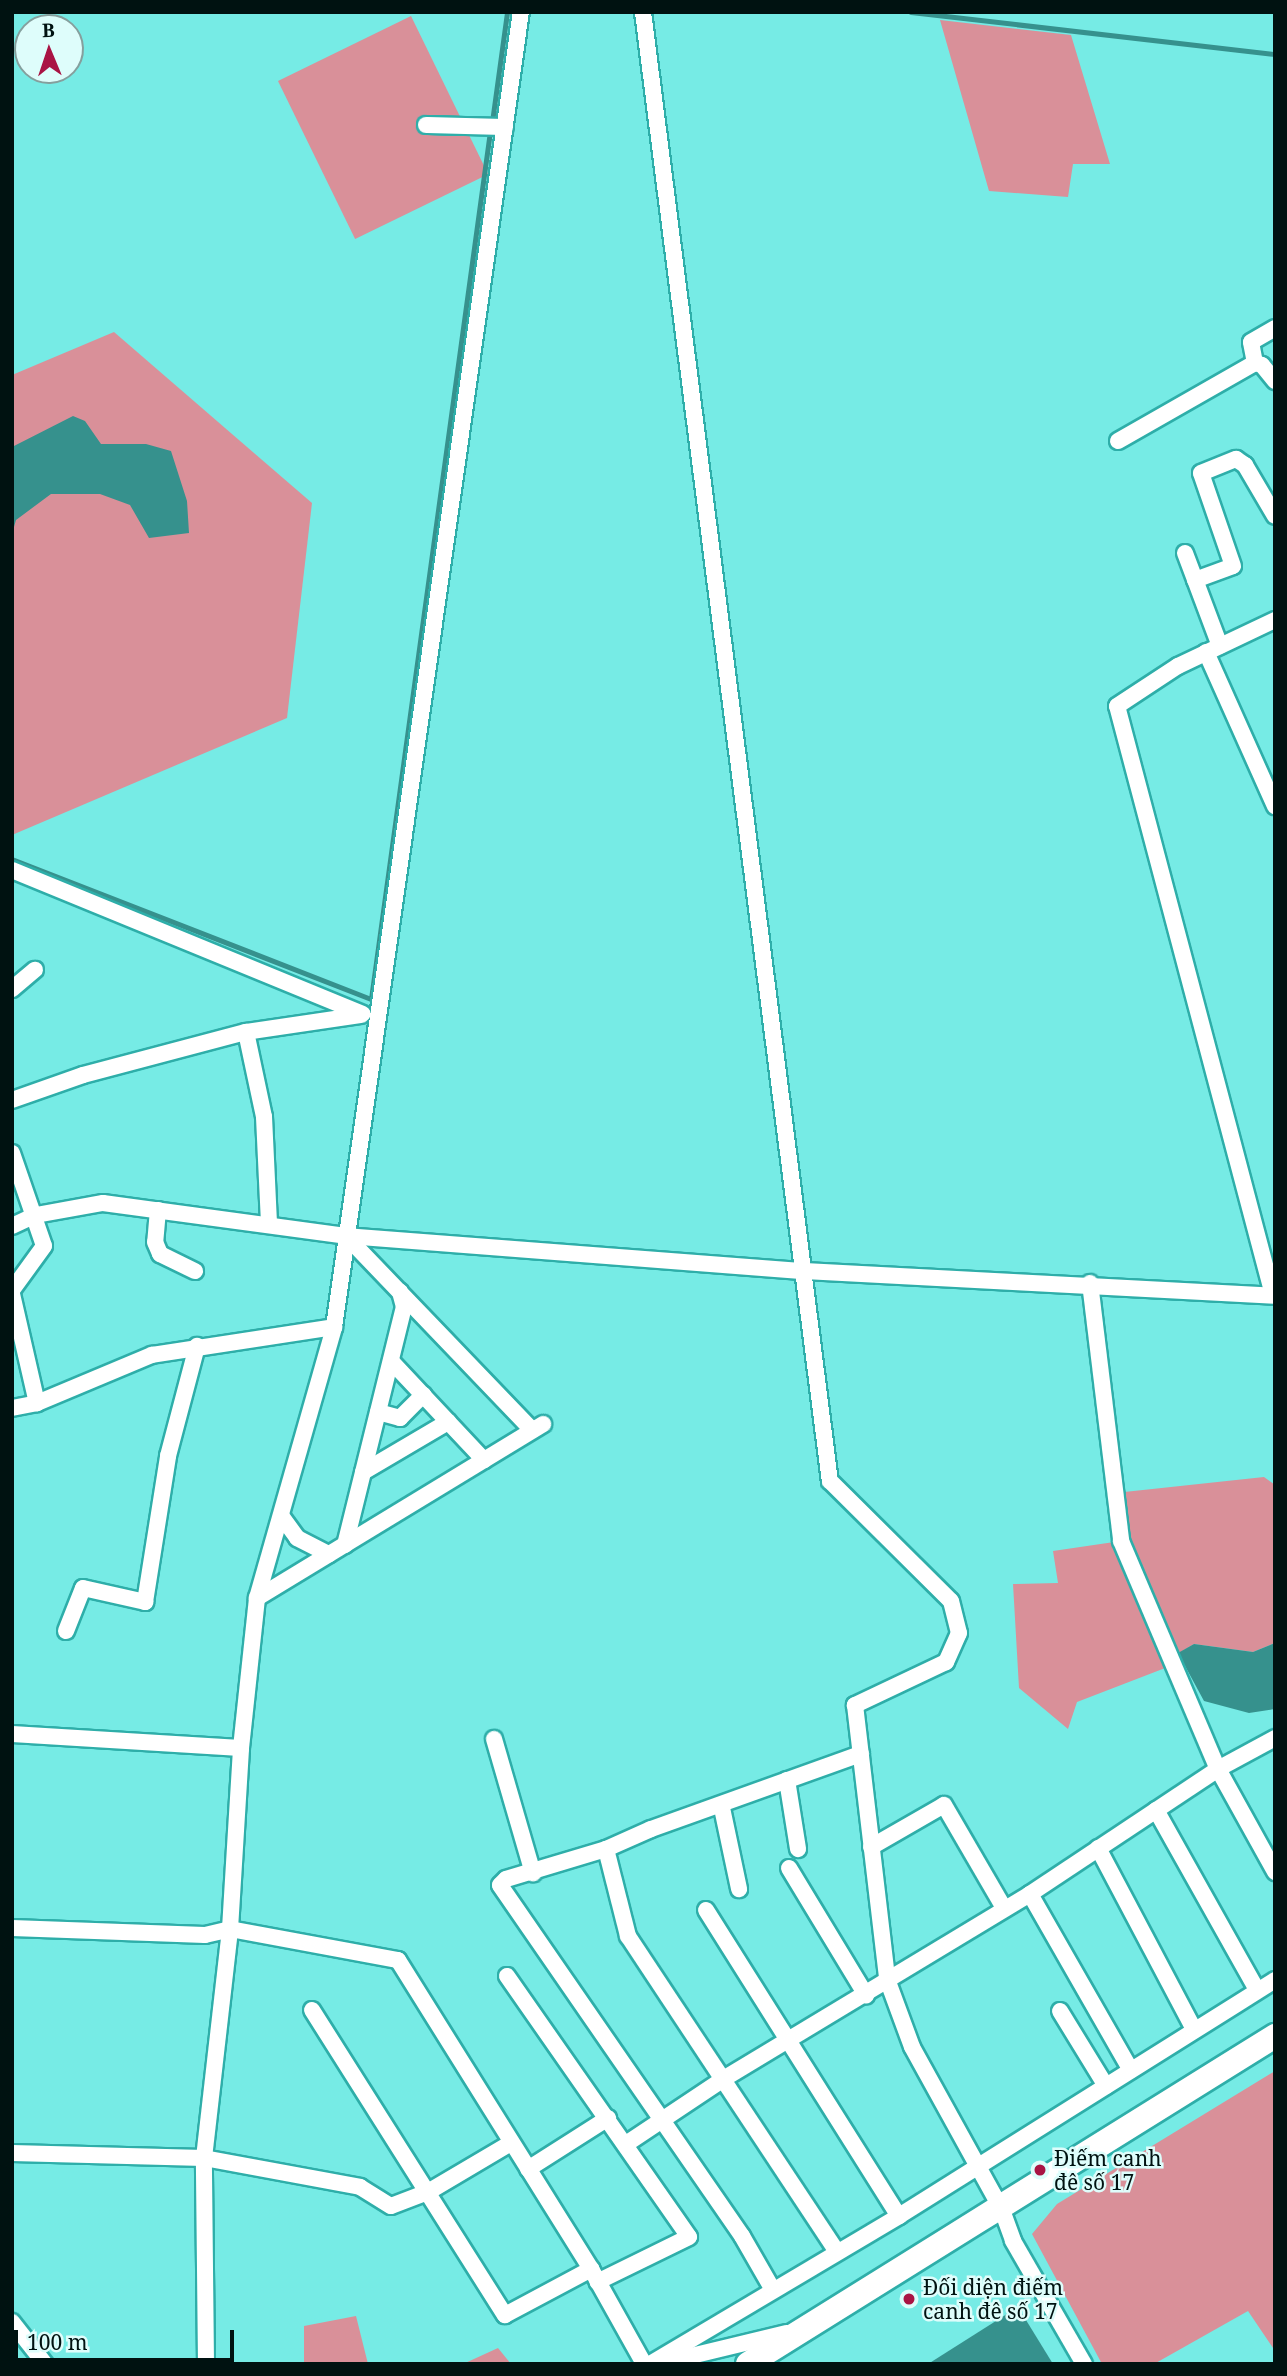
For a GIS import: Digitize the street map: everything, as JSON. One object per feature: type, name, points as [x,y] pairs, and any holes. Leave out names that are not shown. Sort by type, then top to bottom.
[{"type":"main road","points":[[748,2364],[1002,2210],[1275,2036]]},
{"type":"street","points":[[206,2364],[204,2158],[230,1929],[241,1748],[257,1598],[334,1327],[370,1015],[496,127],[522,12]]},
{"type":"street","points":[[643,12],[830,1481],[951,1601],[959,1633],[946,1662],[855,1705],[887,1979],[912,2047],[1002,2210],[1013,2241],[1084,2364]]},
{"type":"street","points":[[426,125],[496,127]]},
{"type":"street","points":[[1255,363],[1251,342],[1275,328]]},
{"type":"street","points":[[1255,363],[1264,367],[1275,381]]},
{"type":"street","points":[[1118,441],[1255,363]]},
{"type":"street","points":[[1195,580],[1233,566],[1225,531],[1201,473],[1236,459],[1250,471],[1275,516]]},
{"type":"street","points":[[1185,553],[1213,649],[1275,806]]},
{"type":"street","points":[[12,1226],[36,1215],[103,1203],[346,1236],[803,1271],[1090,1283],[1274,1295],[1117,706],[1137,690],[1213,649],[1275,621]]},
{"type":"street","points":[[12,870],[370,1015]]},
{"type":"street","points":[[12,989],[35,970]]},
{"type":"street","points":[[12,1100],[83,1075],[246,1032],[370,1015]]},
{"type":"street","points":[[246,1032],[255,1059],[265,1129],[269,1225]]},
{"type":"street","points":[[12,1153],[36,1215],[44,1246],[12,1292],[37,1403]]},
{"type":"street","points":[[158,1210],[155,1242],[160,1254],[195,1271]]},
{"type":"street","points":[[257,1598],[537,1427],[346,1236]]},
{"type":"street","points":[[1090,1283],[1121,1541],[1218,1769],[1275,1872]]},
{"type":"street","points":[[345,1545],[404,1307],[400,1292]]},
{"type":"street","points":[[12,1408],[37,1403],[152,1354],[334,1327]]},
{"type":"street","points":[[66,1631],[83,1588],[145,1602],[168,1456],[197,1346]]},
{"type":"street","points":[[391,1361],[484,1460]]},
{"type":"street","points":[[400,1418],[423,1395]]},
{"type":"street","points":[[378,1412],[400,1418]]},
{"type":"street","points":[[400,1418],[411,1444]]},
{"type":"street","points":[[363,1472],[448,1422]]},
{"type":"street","points":[[282,1517],[297,1538],[329,1554]]},
{"type":"street","points":[[12,1734],[241,1748]]},
{"type":"street","points":[[626,2144],[725,2078],[1030,1894],[1218,1769],[1275,1738]]},
{"type":"street","points":[[494,1739],[533,1873]]},
{"type":"street","points":[[773,2290],[662,2119],[501,1888],[506,1879],[606,1849],[683,1818],[722,1808],[787,1780],[861,1754]]},
{"type":"street","points":[[787,1780],[798,1849]]},
{"type":"street","points":[[871,1847],[944,1805],[1004,1908]]},
{"type":"street","points":[[722,1808],[739,1889]]},
{"type":"street","points":[[1156,1810],[1257,1990]]},
{"type":"street","points":[[1098,1848],[1194,2029]]},
{"type":"street","points":[[606,1849],[628,1936],[725,2078],[837,2252]]},
{"type":"street","points":[[789,1868],[866,1995]]},
{"type":"street","points":[[1030,1894],[1131,2070]]},
{"type":"street","points":[[706,1910],[899,2216]]},
{"type":"street","points":[[12,1928],[205,1935],[230,1929],[398,1960],[594,2276],[644,2364]]},
{"type":"street","points":[[312,2010],[505,2315],[689,2237],[507,1976]]},
{"type":"street","points":[[650,2364],[899,2216],[1275,1980]]},
{"type":"street","points":[[1059,2011],[1106,2086]]},
{"type":"street","points":[[527,2169],[608,2118]]},
{"type":"street","points":[[12,2153],[204,2158],[360,2187],[391,2206],[428,2192],[511,2143]]},
{"type":"street","points":[[12,2322],[46,2364]]},
{"type":"street","points":[[656,2364],[806,2329]]},
{"type":"shaded area","points":[[411,16],[488,174],[355,239],[278,81]]},
{"type":"shaded area","points":[[940,20],[1071,35],[1110,164],[1073,164],[1068,197],[989,191]]},
{"type":"shaded area","points":[[114,332],[312,503],[287,718],[12,835],[12,375]]},
{"type":"shaded area","points":[[1264,1477],[1275,1485],[1275,1643],[1253,1652],[1194,1644],[1179,1653],[1173,1665],[1077,1702],[1068,1729],[1019,1688],[1013,1584],[1058,1583],[1053,1551],[1121,1541],[1115,1493]]},
{"type":"shaded area","points":[[1275,2071],[1275,2351],[1248,2311],[1154,2364],[1102,2364],[1032,2234],[1057,2204]]},
{"type":"shaded area","points":[[356,2316],[368,2364],[304,2364],[304,2326]]},
{"type":"shaded area","points":[[498,2348],[511,2364],[463,2364]]},
{"type":"water","points":[[73,416],[85,421],[101,444],[146,444],[171,451],[187,501],[189,533],[149,538],[130,505],[100,494],[51,494],[16,520],[12,534],[12,447]]},
{"type":"water","points":[[1275,1643],[1275,1709],[1249,1713],[1204,1701],[1178,1653],[1194,1644],[1253,1652]]},
{"type":"water","points":[[1018,2307],[1053,2364],[928,2364]]},
{"type":"waterway","points":[[492,122],[507,12]]},
{"type":"waterway","points":[[911,12],[1275,54]]},
{"type":"waterway","points":[[12,859],[371,999],[490,131]]},
{"type":"place","name":"Điếm canh đê số 17","points":[[1040,2170]]},
{"type":"place","name":"Đối diện điếm canh đê số 17","points":[[909,2299]]}]
